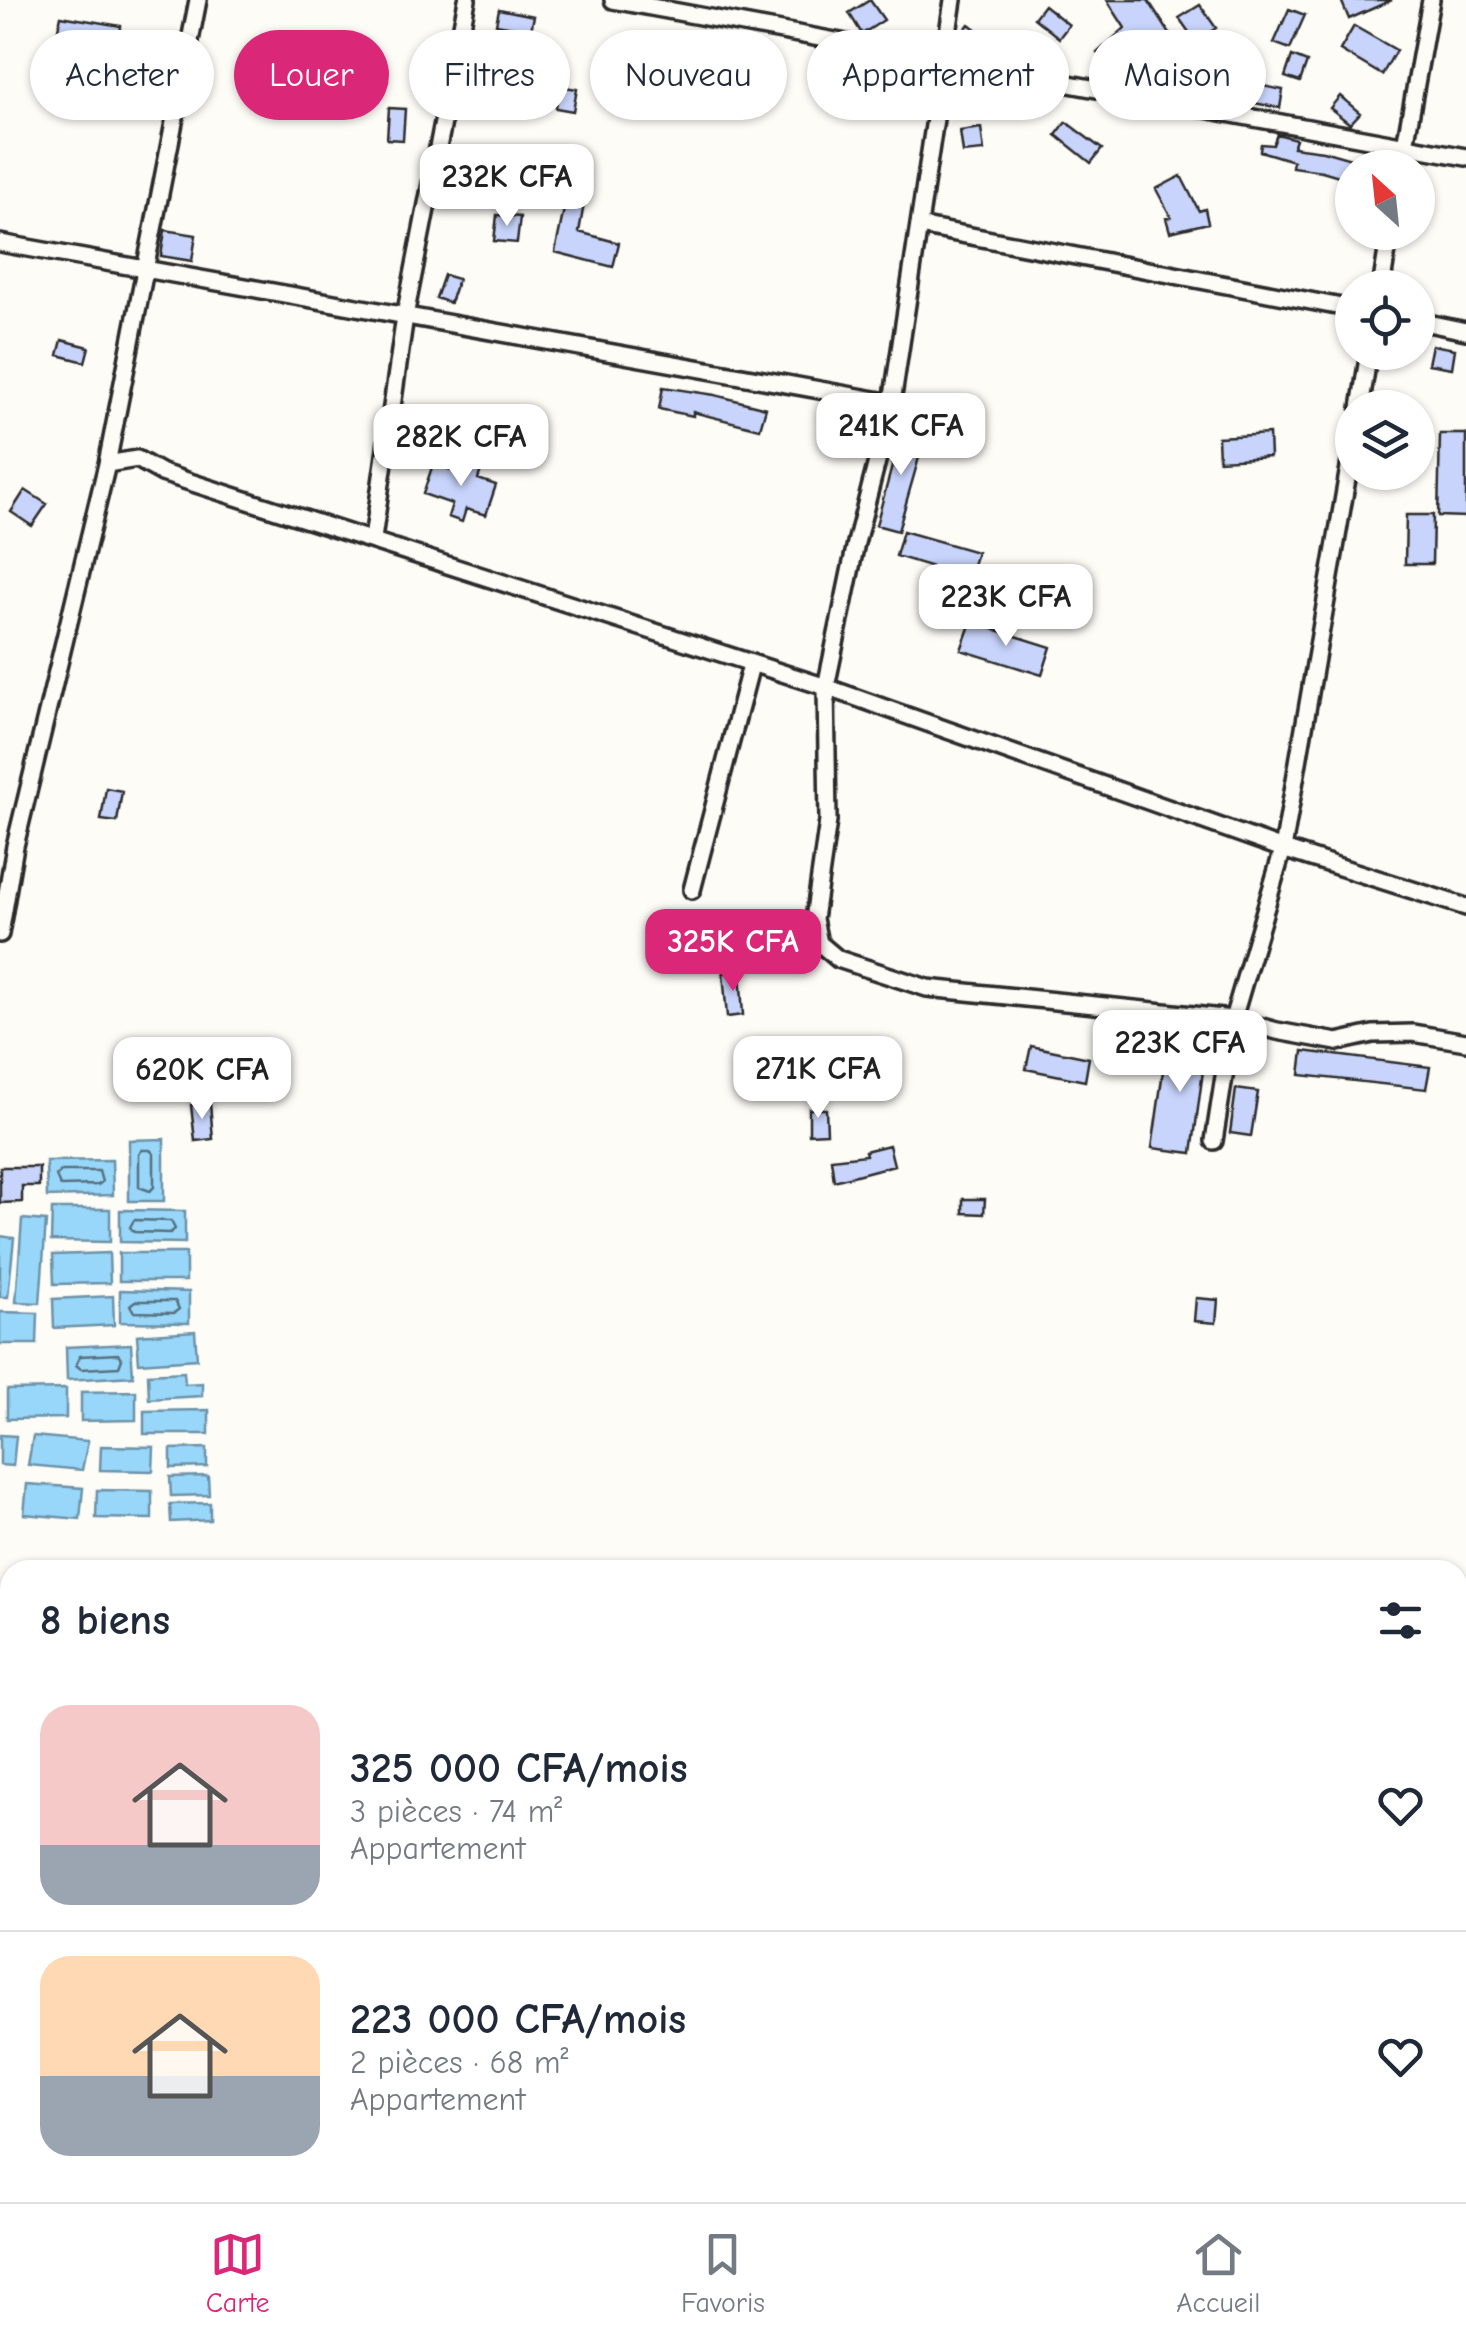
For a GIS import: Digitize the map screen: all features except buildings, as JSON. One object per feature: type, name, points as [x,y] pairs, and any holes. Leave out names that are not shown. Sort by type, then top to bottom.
[{"type":"street","points":[[0,934],[15,846],[107,464],[198,0]]},
{"type":"street","points":[[373,539],[405,316],[466,0]]},
{"type":"street","points":[[613,0],[807,36]]},
{"type":"street","points":[[949,30],[953,0]]},
{"type":"street","points":[[1404,150],[1430,0]]},
{"type":"street","points":[[1069,84],[1466,157]]},
{"type":"street","points":[[935,120],[892,403],[856,543],[826,688],[828,821],[814,919],[819,943],[838,959],[926,988],[1234,1019],[1276,1032],[1337,1042],[1373,1034],[1412,1033],[1466,1042]]},
{"type":"street","points":[[919,226],[1335,306]]},
{"type":"street","points":[[0,243],[892,403]]},
{"type":"street","points":[[1435,325],[1466,331]]},
{"type":"street","points":[[107,464],[137,458],[162,472],[826,688],[1284,849],[1466,907]]},
{"type":"street","points":[[1214,1141],[1234,1019],[1284,849],[1345,490]]},
{"type":"street","points":[[692,890],[751,665]]},
{"type":"water","points":[[164,1139],[164,1201],[129,1201],[129,1140]]},
{"type":"water","points":[[112,1160],[113,1195],[47,1197],[46,1161]]},
{"type":"water","points":[[52,1209],[110,1209],[110,1242],[51,1241]]},
{"type":"water","points":[[120,1210],[185,1211],[185,1243],[120,1242]]},
{"type":"water","points":[[22,1219],[46,1221],[40,1303],[16,1302]]},
{"type":"water","points":[[0,1236],[14,1238],[8,1297],[0,1297]]},
{"type":"water","points":[[109,1253],[110,1283],[54,1284],[53,1255]]},
{"type":"water","points":[[119,1253],[186,1253],[186,1281],[119,1281]]},
{"type":"water","points":[[120,1290],[189,1292],[189,1323],[120,1322]]},
{"type":"water","points":[[113,1296],[114,1325],[54,1328],[53,1299]]},
{"type":"water","points":[[0,1312],[38,1313],[37,1344],[0,1344]]},
{"type":"water","points":[[195,1331],[197,1359],[139,1363],[137,1335]]},
{"type":"water","points":[[131,1344],[133,1376],[67,1380],[66,1347]]},
{"type":"water","points":[[184,1372],[185,1384],[202,1383],[202,1396],[149,1399],[148,1374]]},
{"type":"water","points":[[66,1389],[66,1418],[7,1419],[7,1390]]},
{"type":"water","points":[[136,1391],[136,1420],[81,1421],[81,1392]]},
{"type":"water","points":[[209,1410],[209,1434],[144,1434],[144,1411]]},
{"type":"water","points":[[0,1435],[16,1436],[13,1466],[0,1465]]},
{"type":"water","points":[[33,1436],[88,1441],[82,1470],[28,1465]]},
{"type":"water","points":[[101,1446],[154,1447],[153,1471],[100,1470]]},
{"type":"water","points":[[207,1448],[207,1467],[171,1468],[171,1449]]},
{"type":"water","points":[[208,1476],[209,1495],[171,1496],[170,1477]]},
{"type":"water","points":[[27,1484],[83,1488],[80,1519],[24,1514]]},
{"type":"water","points":[[97,1490],[152,1491],[152,1519],[96,1518]]},
{"type":"water","points":[[210,1503],[210,1520],[171,1522],[170,1504]]}]
